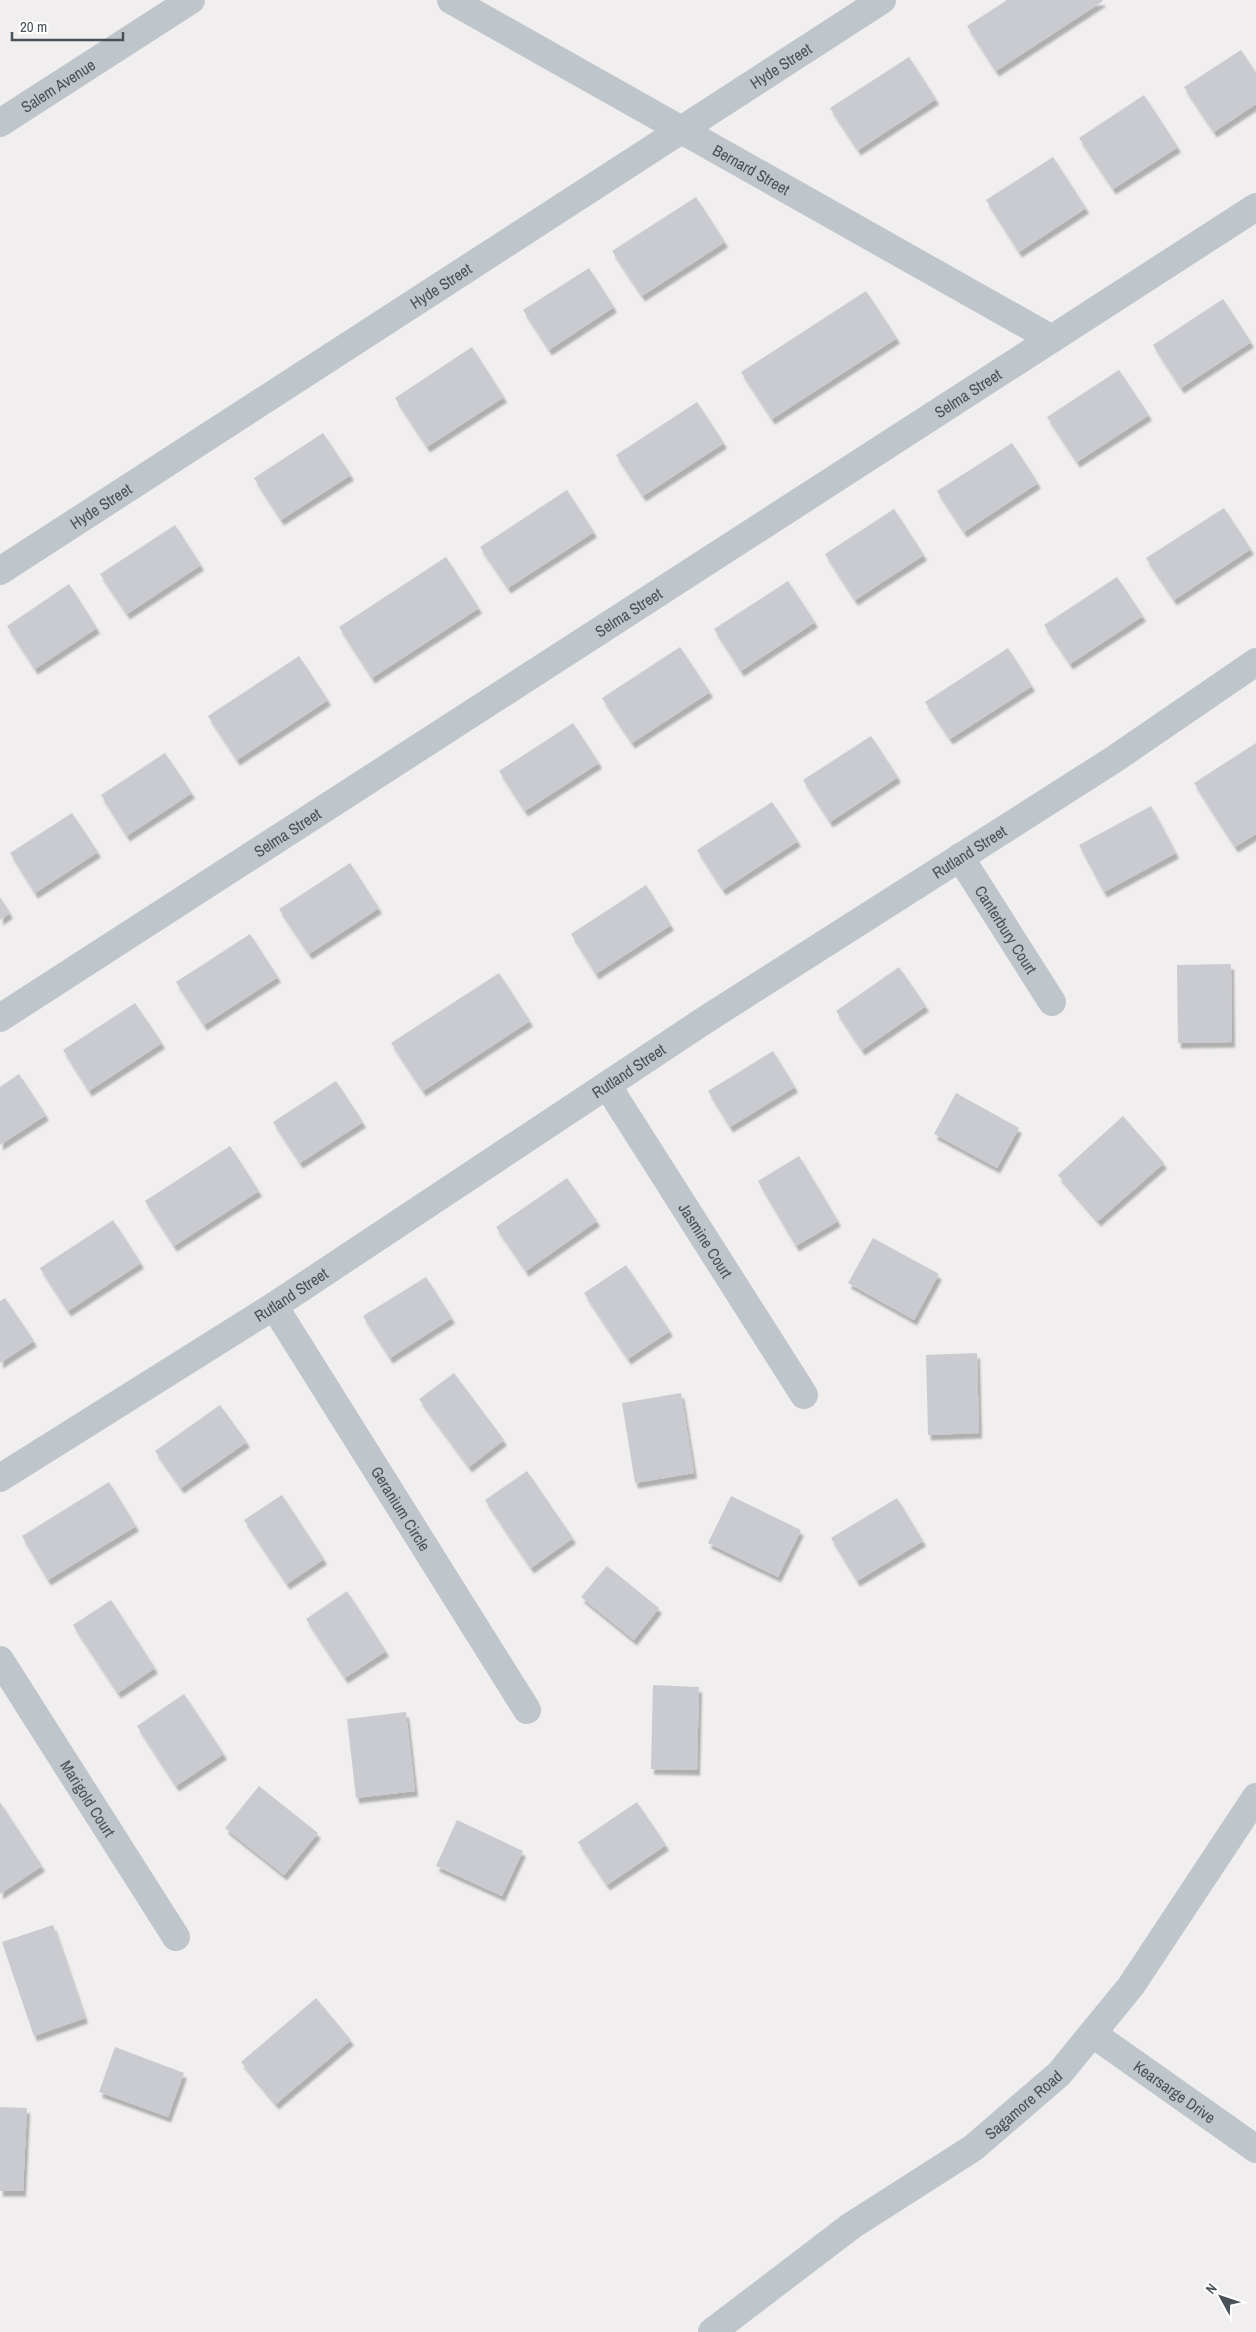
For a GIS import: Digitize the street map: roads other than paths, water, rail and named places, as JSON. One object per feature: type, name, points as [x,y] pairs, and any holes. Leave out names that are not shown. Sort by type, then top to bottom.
[{"type":"street","name":"Salem Avenue","points":[[0,123],[191,0]]},
{"type":"street","name":"Bernard Street","points":[[450,0],[683,129],[1052,339]]},
{"type":"street","name":"Hyde Street","points":[[0,571],[882,0]]},
{"type":"street","name":"Selma Street","points":[[0,1018],[1256,207]]},
{"type":"street","name":"Rutland Street","points":[[0,1478],[274,1306],[607,1085],[1113,760],[1256,662]]},
{"type":"street","name":"Canterbury Court","points":[[960,857],[1052,1002]]},
{"type":"street","name":"Jasmine Court","points":[[607,1085],[804,1395]]},
{"type":"street","name":"Geranium Circle","points":[[274,1306],[527,1710]]},
{"type":"street","name":"Marigold Court","points":[[0,1660],[176,1937]]},
{"type":"street","name":"Sagamore Road","points":[[712,2332],[851,2226],[973,2148],[1060,2074],[1131,1986],[1256,1797]]},
{"type":"street","name":"Kearsarge Drive","points":[[1092,2034],[1256,2149]]}]
